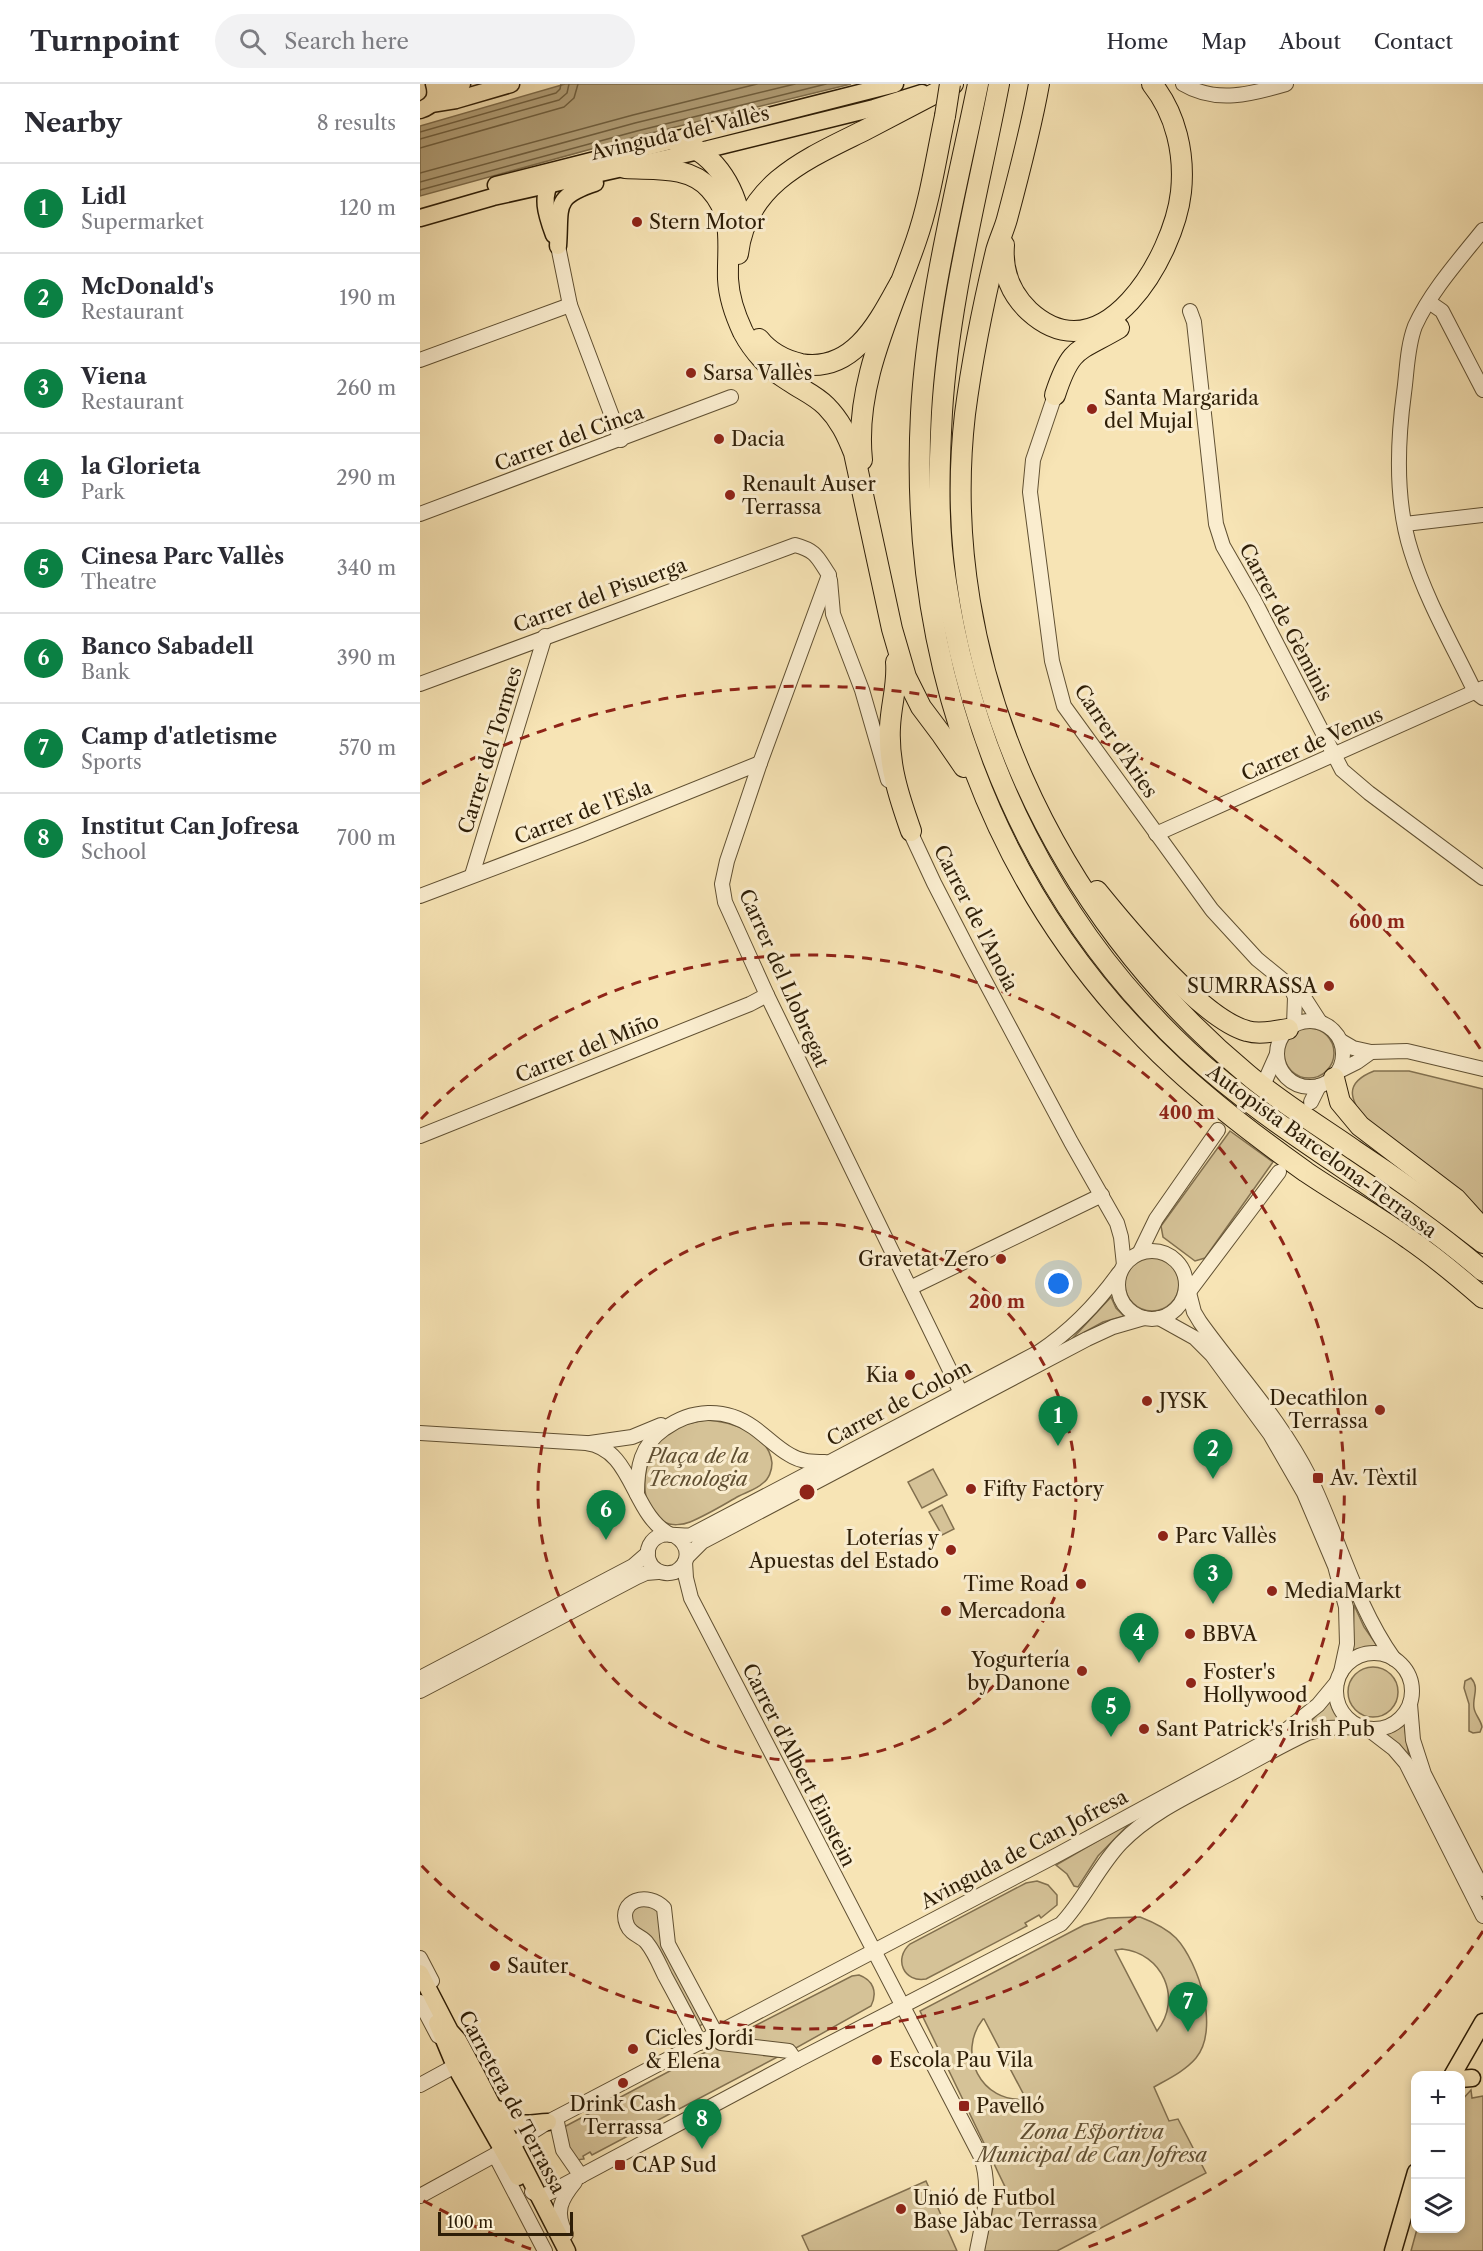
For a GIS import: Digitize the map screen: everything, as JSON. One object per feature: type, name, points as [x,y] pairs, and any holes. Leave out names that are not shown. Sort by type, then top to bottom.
[{"type":"highway","points":[[869,519],[862,453],[864,401],[875,355],[917,239],[930,193],[951,84]]},
{"type":"highway","points":[[742,230],[760,199],[789,171],[951,84]]},
{"type":"highway","points":[[1055,395],[1063,371],[1071,357],[1083,347],[1125,324],[1143,307],[1170,265],[1182,169],[1180,148],[1168,109],[1152,84]]},
{"type":"highway","points":[[1038,89],[981,317],[969,387],[963,450],[961,497],[965,562],[972,613],[983,665],[1009,747],[1068,869],[1105,923],[1143,972],[1186,1019],[1270,1093],[1439,1208],[1483,1243]]},
{"type":"highway","name":"Autopista Barcelona-Terrassa","points":[[998,91],[951,325],[942,409],[940,466],[940,518],[945,579],[969,691],[992,760],[1017,817],[1061,897],[1113,969],[1166,1029],[1191,1054],[1242,1096],[1418,1220],[1483,1271]]},
{"type":"highway","name":"Autopista Barcelona-Terrassa","points":[[976,93],[930,324],[921,410],[919,468],[923,552],[936,642],[960,733],[988,805],[1019,867],[1068,946],[1115,1005],[1152,1046],[1230,1113],[1295,1164],[1410,1239],[1483,1298]]},
{"type":"highway","points":[[673,140],[687,143],[701,151],[717,169],[733,194],[742,230],[737,275],[746,314],[763,344],[776,355],[789,361],[806,364],[821,365],[834,362],[864,341],[880,320],[900,283]]},
{"type":"highway","points":[[625,168],[686,173],[702,181],[716,196],[728,219],[730,297],[744,334],[770,368],[811,394],[838,420],[846,432],[854,453],[892,629],[897,678],[889,744],[894,781],[911,831]]},
{"type":"highway","points":[[1006,221],[1004,263],[1013,292],[1021,303],[1039,319],[1056,327],[1078,330],[1096,326],[1111,319],[1134,297],[1157,264],[1178,210]]},
{"type":"highway","points":[[892,629],[913,694],[988,805]]},
{"type":"highway","points":[[983,665],[1024,771],[1039,802],[1088,879],[1127,928],[1167,971],[1212,1012],[1252,1032],[1291,1027]]},
{"type":"highway","points":[[1330,1078],[1340,1102],[1360,1126],[1456,1199],[1483,1229]]},
{"type":"main road","points":[[426,107],[436,96],[435,85],[446,87],[462,84]]},
{"type":"main road","points":[[426,107],[511,84]]},
{"type":"main road","name":"Avinguda del Vallès","points":[[420,206],[895,84]]},
{"type":"main road","name":"Avinguda del Vallès","points":[[420,218],[457,206],[549,199],[625,168],[874,108],[951,84]]},
{"type":"main road","points":[[558,246],[549,199],[554,178],[575,165]]},
{"type":"main road","points":[[420,229],[455,218],[549,199],[564,199],[578,189],[596,183],[625,168]]},
{"type":"main road","name":"Carretera de Terrassa","points":[[420,1973],[490,2102],[504,2156],[539,2196],[567,2251]]},
{"type":"main road","name":"Carretera de Terrassa","points":[[420,1990],[455,2066],[557,2251]]},
{"type":"main road","points":[[1461,2071],[1463,2046],[1483,2014]]},
{"type":"main road","points":[[1463,2071],[1483,2022]]},
{"type":"main road","points":[[490,2102],[508,2120],[518,2124],[552,2120]]},
{"type":"main road","points":[[1393,2251],[1414,2179]]},
{"type":"main road","points":[[1402,2251],[1411,2220]]},
{"type":"street","points":[[1183,84],[1222,97],[1245,95],[1286,84]]},
{"type":"street","points":[[1480,692],[1426,591],[1411,551],[1400,491],[1399,428],[1413,333],[1429,302],[1483,230]]},
{"type":"street","points":[[558,246],[570,305],[621,440]]},
{"type":"street","points":[[1429,302],[1442,311],[1483,390]]},
{"type":"street","points":[[420,360],[570,305]]},
{"type":"street","name":"Carrer de Gèminis","points":[[1190,311],[1194,322],[1218,535],[1342,770],[1369,793],[1483,878]]},
{"type":"street","name":"Carrer d'Àries","points":[[1055,395],[1033,460],[1030,492],[1052,661],[1064,706],[1223,924],[1257,959],[1299,991],[1320,1022]]},
{"type":"street","name":"Carrer del Cinca","points":[[420,514],[731,398]]},
{"type":"street","points":[[1405,524],[1483,515]]},
{"type":"street","name":"Carrer del Pisuerga","points":[[420,684],[795,545],[810,549],[829,575]]},
{"type":"street","name":"Carrer del Llobregat","points":[[829,575],[760,763],[727,861],[722,884],[724,902],[961,1393]]},
{"type":"street","name":"Carrer de l'Anoia","points":[[829,575],[833,614],[862,690],[894,799],[970,953],[1120,1231],[1122,1269]]},
{"type":"street","name":"Carrer del Tormes","points":[[472,875],[545,636]]},
{"type":"street","name":"Carrer de Venus","points":[[1156,834],[1480,692]]},
{"type":"street","name":"Carrer de l'Esla","points":[[420,896],[581,835],[760,763]]},
{"type":"street","points":[[1265,1081],[1280,1041],[1291,1027],[1295,997],[1290,986]]},
{"type":"street","name":"Carrer del Miño","points":[[420,1136],[767,995]]},
{"type":"street","points":[[1291,1027],[1311,1020],[1329,1026],[1341,1041],[1353,1048],[1371,1052],[1407,1051],[1483,1069]]},
{"type":"street","points":[[1311,1102],[1343,1062],[1341,1041]]},
{"type":"street","points":[[1277,1054],[1279,1064],[1290,1081],[1309,1087],[1330,1078],[1371,1052]]},
{"type":"street","points":[[1218,1130],[1156,1219],[1140,1252],[1122,1269],[1118,1290],[1124,1305],[1130,1311],[1195,1338],[1222,1367],[1270,1434],[1304,1493],[1335,1566],[1346,1607],[1347,1644],[1336,1693],[1338,1704],[1343,1714],[1351,1722],[1365,1728],[1394,1749],[1406,1763],[1483,1916]]},
{"type":"street","points":[[1151,1318],[1168,1315],[1279,1172]]},
{"type":"street","points":[[910,1288],[1102,1195]]},
{"type":"street","points":[[1140,1252],[1153,1251],[1167,1254],[1178,1262],[1198,1318],[1252,1388],[1298,1455],[1323,1505],[1366,1615],[1394,1659],[1406,1670],[1411,1682],[1413,1740],[1424,1774],[1483,1889]]},
{"type":"street","name":"Carrer de Colom","points":[[673,1535],[691,1535],[1039,1352],[1062,1336],[1097,1302],[1122,1269]]},
{"type":"street","name":"Carrer de Colom","points":[[686,1560],[702,1542],[1011,1378],[1105,1330],[1151,1318]]},
{"type":"street","points":[[420,1433],[586,1443],[632,1437],[700,1413],[724,1413],[742,1420],[790,1455],[811,1462],[831,1461]]},
{"type":"street","points":[[637,1496],[638,1470],[643,1452],[653,1438],[675,1421]]},
{"type":"street","points":[[420,1691],[637,1577],[646,1573],[679,1570],[686,1560],[684,1543],[657,1525],[644,1509],[615,1458],[599,1447],[586,1443]]},
{"type":"street","points":[[644,1509],[651,1566],[662,1573]]},
{"type":"street","points":[[420,1678],[633,1566],[660,1536],[673,1535]]},
{"type":"street","name":"Carrer d'Albert Einstein","points":[[686,1560],[686,1578],[691,1598]]},
{"type":"street","name":"Carrer d'Albert Einstein","points":[[662,1573],[679,1584],[691,1598],[977,2148],[984,2164],[987,2192],[976,2251]]},
{"type":"street","points":[[1339,1677],[1348,1662],[1359,1656],[1371,1653],[1383,1654],[1394,1659]]},
{"type":"street","name":"Avinguda de Can Jofresa","points":[[420,2196],[504,2156],[552,2120],[1059,1854],[1286,1731],[1318,1705],[1339,1677]]},
{"type":"street","points":[[1365,1728],[1381,1728],[1393,1724],[1410,1704]]},
{"type":"street","name":"Avinguda de Can Jofresa","points":[[539,2196],[1061,1924],[1072,1912],[1097,1872],[1121,1843],[1157,1814],[1308,1734],[1327,1728],[1365,1728]]},
{"type":"street","points":[[700,2043],[646,1941],[629,1929],[625,1919],[631,1903],[649,1899],[657,1901],[664,1908],[668,1944],[721,2043],[789,2051],[796,2061]]},
{"type":"street","points":[[420,1958],[455,2028],[458,2040]]},
{"type":"street","points":[[420,2002],[455,2066],[420,2085]]},
{"type":"street","points":[[552,2120],[563,2150],[581,2175],[563,2196],[559,2221],[575,2251]]},
{"type":"street","points":[[504,2156],[545,2251]]},
{"type":"street","points":[[554,2226],[554,2202],[558,2188]]},
{"type":"green space","points":[[1314,1028],[1327,1035],[1333,1043],[1333,1063],[1327,1071],[1319,1077],[1304,1078],[1291,1071],[1285,1063],[1284,1048],[1291,1035],[1299,1029]]},
{"type":"green space","points":[[1374,1071],[1409,1071],[1483,1089],[1483,1217],[1366,1121],[1356,1106],[1352,1093],[1357,1081]]},
{"type":"green space","points":[[1230,1131],[1273,1162],[1205,1258],[1195,1261],[1163,1237],[1161,1226]]},
{"type":"green space","points":[[1147,1257],[1157,1257],[1167,1261],[1175,1269],[1179,1284],[1175,1299],[1167,1307],[1157,1311],[1147,1311],[1137,1307],[1129,1299],[1125,1289],[1125,1279],[1129,1269],[1137,1261]]},
{"type":"green space","points":[[1111,1297],[1116,1308],[1124,1316],[1103,1322],[1072,1339]]},
{"type":"green space","name":"Plaça de la Tecnologia","points":[[705,1420],[736,1426],[756,1436],[769,1453],[772,1463],[770,1474],[758,1487],[696,1519],[673,1525],[664,1522],[655,1515],[646,1495],[646,1471],[649,1459],[660,1440],[669,1432],[686,1424]]},
{"type":"green space","points":[[933,1469],[947,1495],[922,1508],[908,1482]]},
{"type":"green space","points":[[942,1505],[954,1529],[942,1535],[929,1512]]},
{"type":"green space","points":[[1354,1605],[1364,1627],[1380,1650],[1366,1649],[1349,1656]]},
{"type":"green space","points":[[1368,1667],[1378,1667],[1391,1674],[1398,1687],[1398,1697],[1391,1710],[1378,1717],[1368,1717],[1359,1713],[1352,1706],[1348,1697],[1348,1687],[1352,1678],[1359,1671]]},
{"type":"green space","points":[[1471,1678],[1475,1685],[1474,1708],[1482,1727],[1480,1732],[1473,1733],[1469,1731],[1469,1704],[1464,1688],[1465,1681]]},
{"type":"green space","points":[[1331,1698],[1341,1721],[1319,1722],[1307,1726]]},
{"type":"green space","points":[[1404,1723],[1409,1757],[1383,1733],[1395,1729]]},
{"type":"green space","points":[[1132,1821],[1098,1856],[1078,1887],[1074,1886],[1067,1874],[1056,1865]]},
{"type":"green space","points":[[1037,1881],[1048,1885],[1057,1895],[1057,1905],[1041,1918],[1039,1915],[1025,1923],[1027,1926],[926,1979],[912,1977],[903,1969],[902,1956],[910,1944],[1026,1883]]},
{"type":"green space","points":[[641,1903],[658,1909],[661,1920],[660,1937],[704,2023],[698,2027],[630,1921],[632,1910]]},
{"type":"green space","name":"Zona Esportiva Municipal de Can Jofresa","points":[[1140,1917],[1168,1931],[1184,1949],[1199,1979],[1206,2014],[1203,2046],[1187,2067],[1154,2087],[1169,2121],[1178,2119],[1206,2173],[1057,2251],[984,2251],[994,2202],[1009,2195],[920,2011],[1084,1925],[1108,1918]],"holes":[[[1115,1950],[1136,1952],[1148,1959],[1158,1968],[1164,1979],[1168,1992],[1168,2005],[1165,2018],[1157,2031]],[[984,2019],[1026,2099],[1010,2098],[996,2093],[978,2074],[973,2061],[972,2047],[975,2032]]]},
{"type":"green space","points":[[859,1975],[868,1980],[873,1987],[874,1996],[871,2006],[796,2048],[729,2039],[852,1976]]},
{"type":"green space","points":[[717,2046],[785,2053],[592,2155],[590,2152],[583,2156],[584,2159],[577,2160],[570,2154],[564,2127]]},
{"type":"green space","points":[[1471,2090],[1472,2098],[1483,2096],[1483,2251],[1411,2251],[1416,2233],[1465,2233],[1465,2097]]},
{"type":"green space","name":"Unió de Futbol Base Jàbac Terrassa","points":[[926,2181],[957,2251],[809,2251],[802,2236]]},
{"type":"water","points":[[565,84],[851,84],[639,136],[420,196],[420,126]]},
{"type":"place","name":"Stern Motor","points":[[637,222]]},
{"type":"place","name":"Sarsa Vallès","points":[[691,373]]},
{"type":"place","name":"Santa Margarida del Mujal","points":[[1092,409]]},
{"type":"place","name":"Dacia","points":[[719,439]]},
{"type":"place","name":"Renault Auser Terrassa","points":[[730,495]]},
{"type":"place","name":"SUMRRASSA","points":[[1329,986]]},
{"type":"place","name":"Gravetat Zero","points":[[1001,1259]]},
{"type":"place","name":"Kia","points":[[910,1375]]},
{"type":"place","name":"JYSK","points":[[1147,1401]]},
{"type":"place","name":"Decathlon Terrassa","points":[[1380,1410]]},
{"type":"place","name":"Lidl","points":[[1058,1446]]},
{"type":"place","name":"Av. Tèxtil","points":[[1318,1478]]},
{"type":"place","name":"McDonald's","points":[[1213,1479]]},
{"type":"place","name":"Fifty Factory","points":[[971,1489]]},
{"type":"place","name":"Parc Vallès","points":[[1163,1536]]},
{"type":"place","name":"Banco Sabadell","points":[[606,1540]]},
{"type":"place","name":"Loterías y Apuestas del Estado","points":[[951,1550]]},
{"type":"place","name":"Time Road","points":[[1081,1584]]},
{"type":"place","name":"MediaMarkt","points":[[1272,1591]]},
{"type":"place","name":"Viena","points":[[1213,1604]]},
{"type":"place","name":"Mercadona","points":[[946,1611]]},
{"type":"place","name":"BBVA","points":[[1190,1634]]},
{"type":"place","name":"la Glorieta","points":[[1139,1663]]},
{"type":"place","name":"Yogurtería by Danone","points":[[1082,1671]]},
{"type":"place","name":"Foster's Hollywood","points":[[1191,1683]]},
{"type":"place","name":"Sant Patrick's Irish Pub","points":[[1144,1729]]},
{"type":"place","name":"Cinesa Parc Vallès","points":[[1111,1737]]},
{"type":"place","name":"Sauter","points":[[495,1966]]},
{"type":"place","name":"Camp d'atletisme","points":[[1188,2032]]},
{"type":"place","name":"Cicles Jordi & Elena","points":[[633,2049]]},
{"type":"place","name":"Escola Pau Vila","points":[[877,2060]]},
{"type":"place","name":"Drink Cash Terrassa","points":[[623,2083]]},
{"type":"place","name":"Pavelló","points":[[964,2106]]},
{"type":"place","name":"Institut Can Jofresa","points":[[702,2149]]},
{"type":"place","name":"CAP Sud","points":[[620,2165]]},
{"type":"place","name":"Unió de Futbol Base Jàbac Terrassa","points":[[901,2209]]}]
